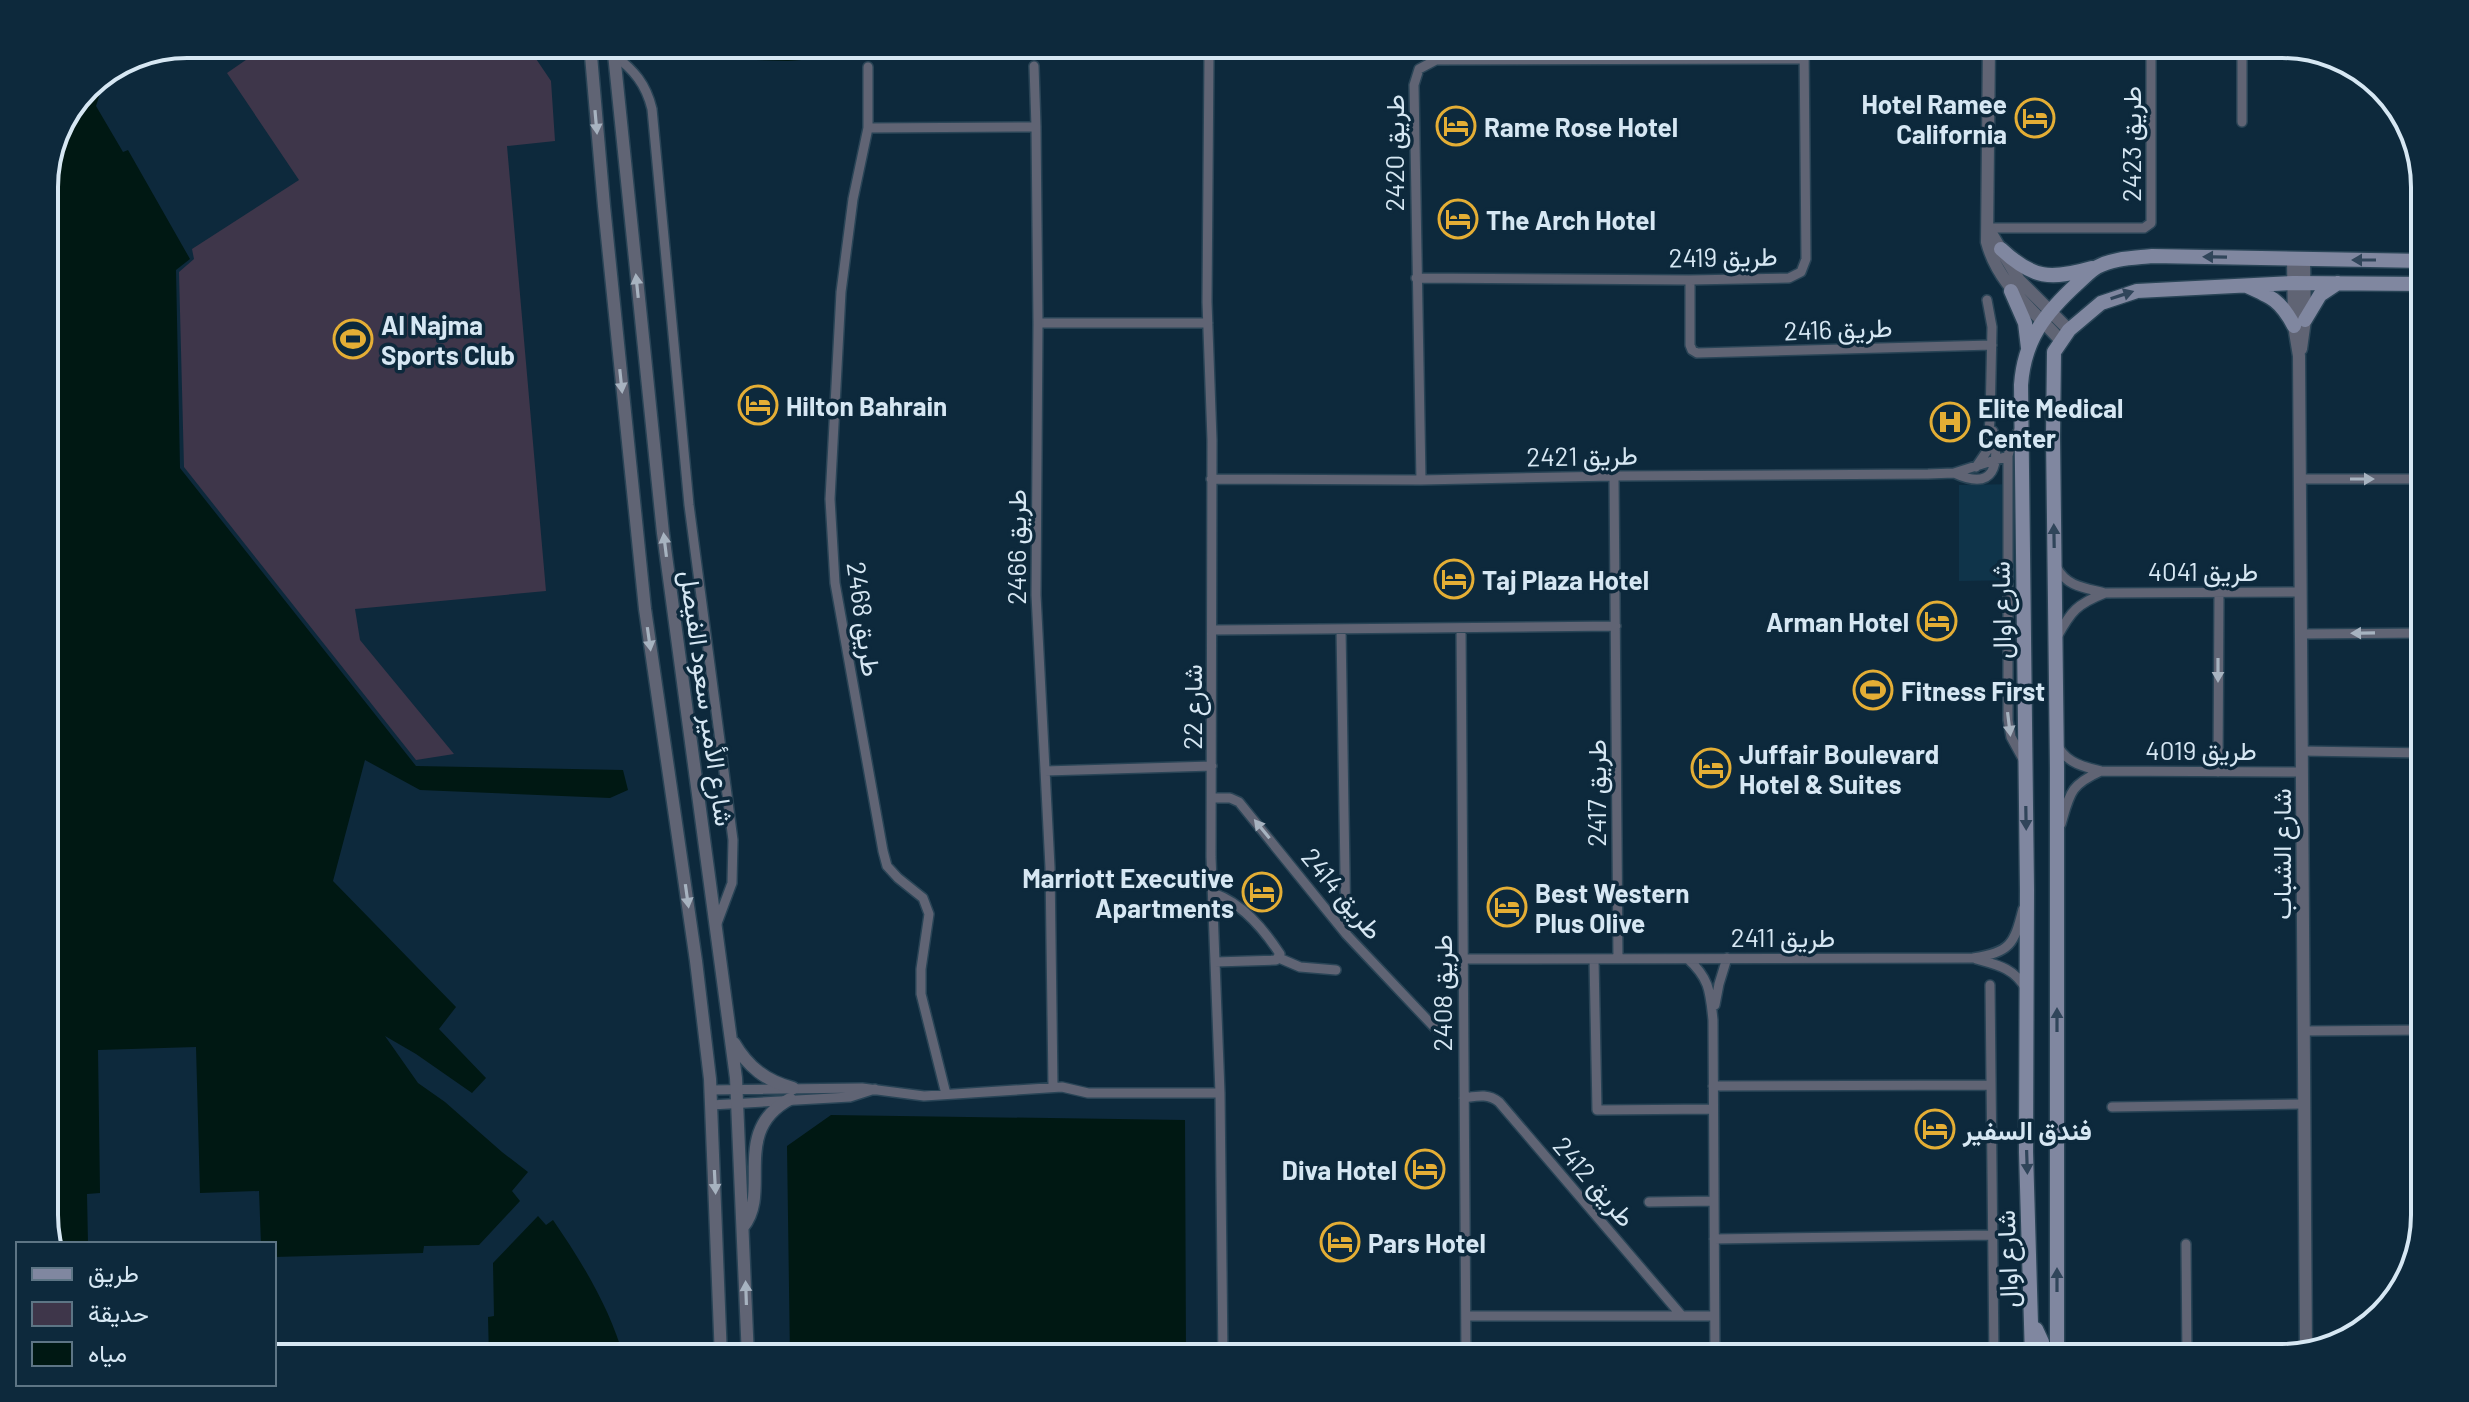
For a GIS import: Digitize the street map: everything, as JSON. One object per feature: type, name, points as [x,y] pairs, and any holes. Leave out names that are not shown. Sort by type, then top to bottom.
[{"type":"main road","points":[[2001,249],[2022,267],[2045,276],[2065,276],[2096,267]]},
{"type":"main road","name":"شارع اوال","points":[[2032,1344],[2026,1152],[2027,890],[2022,426],[2022,367],[2028,349],[2046,315],[2096,267],[2117,260],[2152,256],[2411,261]]},
{"type":"main road","points":[[2243,284],[2277,301],[2299,323],[2320,295],[2341,282]]},
{"type":"main road","points":[[2065,336],[2101,303],[2137,291],[2243,284],[2411,284]]},
{"type":"main road","points":[[2011,291],[2025,323],[2028,349]]},
{"type":"main road","name":"شارع اوال","points":[[2057,1344],[2053,379],[2054,352],[2065,336]]},
{"type":"main road","points":[[2033,1325],[2042,1344]]},
{"type":"street","name":"شارع الأمير سعود الفيصل","points":[[591,58],[645,609],[696,961],[710,1090],[720,1344]]},
{"type":"street","name":"شارع الأمير سعود الفيصل","points":[[615,58],[663,533],[732,1039],[747,1344]]},
{"type":"street","points":[[622,58],[645,86],[652,109],[689,505],[733,840],[732,883],[716,926]]},
{"type":"street","name":"شارع 22","points":[[1209,58],[1213,893],[1220,1093],[1223,1344]]},
{"type":"street","points":[[1989,58],[1987,242],[1990,256],[2011,291],[2046,315]]},
{"type":"street","name":"طريق 2423","points":[[1988,228],[2148,226],[2152,218],[2151,58]]},
{"type":"street","points":[[2242,58],[2242,122]]},
{"type":"street","name":"طريق 2420","points":[[1421,480],[1414,85],[1419,69],[1436,60],[1804,59]]},
{"type":"street","name":"طريق 2419","points":[[1416,278],[1690,280],[1789,278],[1801,272],[1806,259],[1804,59]]},
{"type":"street","name":"طريق 2466","points":[[1034,66],[1038,323],[1036,595],[1050,867],[1053,1087]]},
{"type":"street","name":"طريق 2468","points":[[868,67],[868,128],[853,199],[841,292],[830,472],[835,583],[887,866],[923,898],[929,914],[921,969],[921,994],[946,1094]]},
{"type":"street","points":[[868,128],[1036,127]]},
{"type":"street","points":[[1988,228],[2019,280],[2065,336]]},
{"type":"street","name":"شارع الشباب","points":[[2298,260],[2306,1342]]},
{"type":"street","name":"طريق 2416","points":[[1690,280],[1690,345],[1697,353],[1992,345]]},
{"type":"street","points":[[1976,467],[1987,451],[1990,420],[1992,345],[1987,300]]},
{"type":"street","points":[[1038,323],[1208,323]]},
{"type":"street","points":[[1990,420],[1997,459]]},
{"type":"street","points":[[2022,426],[2012,440],[2008,456],[2008,720],[2011,737],[2026,764]]},
{"type":"street","name":"طريق 2421","points":[[1211,479],[1421,480],[1954,473],[2008,456]]},
{"type":"street","name":"طريق 2421","points":[[1954,473],[1980,480],[1991,474],[1997,459]]},
{"type":"street","name":"طريق 2417","points":[[1614,476],[1618,959]]},
{"type":"street","points":[[2300,479],[2411,479]]},
{"type":"street","name":"طريق 4041","points":[[2055,564],[2063,579],[2105,593],[2301,592]]},
{"type":"street","points":[[2218,772],[2219,592]]},
{"type":"street","name":"طريق 4041","points":[[2055,640],[2072,610],[2084,601],[2105,593]]},
{"type":"street","points":[[1213,630],[1616,626]]},
{"type":"street","name":"طريق 2408","points":[[1461,628],[1466,1344]]},
{"type":"street","points":[[1341,629],[1346,934]]},
{"type":"street","points":[[2301,634],[2411,633]]},
{"type":"street","name":"طريق 4019","points":[[2056,741],[2064,756],[2073,762],[2101,771],[2302,772]]},
{"type":"street","points":[[2302,751],[2411,753]]},
{"type":"street","points":[[1045,771],[1212,766]]},
{"type":"street","points":[[2056,843],[2072,791],[2081,780],[2101,771]]},
{"type":"street","name":"طريق 2414","points":[[1212,798],[1230,798],[1239,802],[1346,934],[1436,1029]]},
{"type":"street","name":"طريق 2411","points":[[1463,959],[1973,958],[1997,954],[2012,943],[2017,935],[2027,890]]},
{"type":"street","points":[[1213,893],[1228,898],[1240,907],[1279,952],[1279,958]]},
{"type":"street","points":[[1215,962],[1279,958],[1300,967],[1336,970]]},
{"type":"street","points":[[1713,1020],[1727,958]]},
{"type":"street","name":"طريق 2411","points":[[1973,958],[2008,968],[2020,979],[2026,991]]},
{"type":"street","points":[[1594,959],[1597,1110],[1713,1109]]},
{"type":"street","points":[[1688,959],[1705,976],[1710,989],[1713,1020],[1715,1344]]},
{"type":"street","points":[[1990,985],[1994,1344]]},
{"type":"street","points":[[2304,1031],[2411,1030]]},
{"type":"street","points":[[732,1039],[757,1072],[791,1094]]},
{"type":"street","points":[[1713,1086],[1991,1085]]},
{"type":"street","points":[[710,1090],[737,1096],[875,1089],[924,1096],[1053,1087],[1099,1093],[1220,1093]]},
{"type":"street","points":[[743,1227],[752,1207],[760,1130],[769,1115],[791,1094]]},
{"type":"street","name":"طريق 2412","points":[[1464,1098],[1485,1095],[1499,1102],[1682,1316]]},
{"type":"street","points":[[711,1105],[737,1096]]},
{"type":"street","points":[[2112,1107],[2304,1104]]},
{"type":"street","points":[[1649,1202],[1714,1201]]},
{"type":"street","points":[[1714,1239],[1992,1235]]},
{"type":"street","points":[[2186,1244],[2187,1344]]},
{"type":"street","points":[[1466,1316],[1714,1316]]},
{"type":"shaded area","points":[[2018,484],[2018,580],[1959,581],[1959,485]]},
{"type":"green space","name":"Al Najma Sports Club","points":[[249,58],[535,58],[551,81],[555,141],[507,146],[546,591],[355,609],[360,640],[454,754],[416,760],[184,467],[179,272],[194,259],[192,249],[299,180],[227,73]]},
{"type":"water","points":[[691,58],[829,58],[788,61]]},
{"type":"water","points":[[101,91],[96,106],[123,152],[128,150],[190,259],[176,270],[180,468],[416,766],[623,770],[628,790],[610,798],[420,790],[365,760],[333,881],[456,1007],[439,1029],[486,1078],[472,1093],[385,1036],[418,1083],[528,1172],[512,1191],[520,1201],[479,1245],[424,1246],[423,1253],[276,1257],[276,1242],[261,1242],[259,1191],[200,1193],[196,1047],[98,1050],[100,1193],[87,1194],[88,1242],[61,1242],[58,1224],[58,178],[62,153],[71,130]]},
{"type":"water","points":[[831,1115],[1185,1120],[1186,1344],[790,1344],[787,1146]]},
{"type":"water","points":[[538,1216],[546,1225],[553,1220],[585,1269],[620,1344],[489,1344],[488,1317],[494,1316],[493,1263]]},
{"type":"place","name":"Hotel Ramee California","points":[[2035,118]]},
{"type":"place","name":"Rame Rose Hotel","points":[[1456,126]]},
{"type":"place","name":"The Arch Hotel","points":[[1458,219]]},
{"type":"place","name":"Al Najma Sports Club","points":[[353,339]]},
{"type":"place","name":"Hilton Bahrain","points":[[758,405]]},
{"type":"place","name":"Elite Medical Center","points":[[1950,422]]},
{"type":"place","name":"Taj Plaza Hotel","points":[[1454,579]]},
{"type":"place","name":"Arman Hotel","points":[[1937,621]]},
{"type":"place","name":"Fitness First","points":[[1873,690]]},
{"type":"place","name":"Juffair Boulevard Hotel & Suites","points":[[1711,768]]},
{"type":"place","name":"Marriott Executive Apartments","points":[[1262,892]]},
{"type":"place","name":"Best Western Plus Olive","points":[[1507,907]]},
{"type":"place","name":"فندق السفير","points":[[1935,1129]]},
{"type":"place","name":"Diva Hotel","points":[[1425,1169]]},
{"type":"place","name":"Pars Hotel","points":[[1340,1242]]}]
